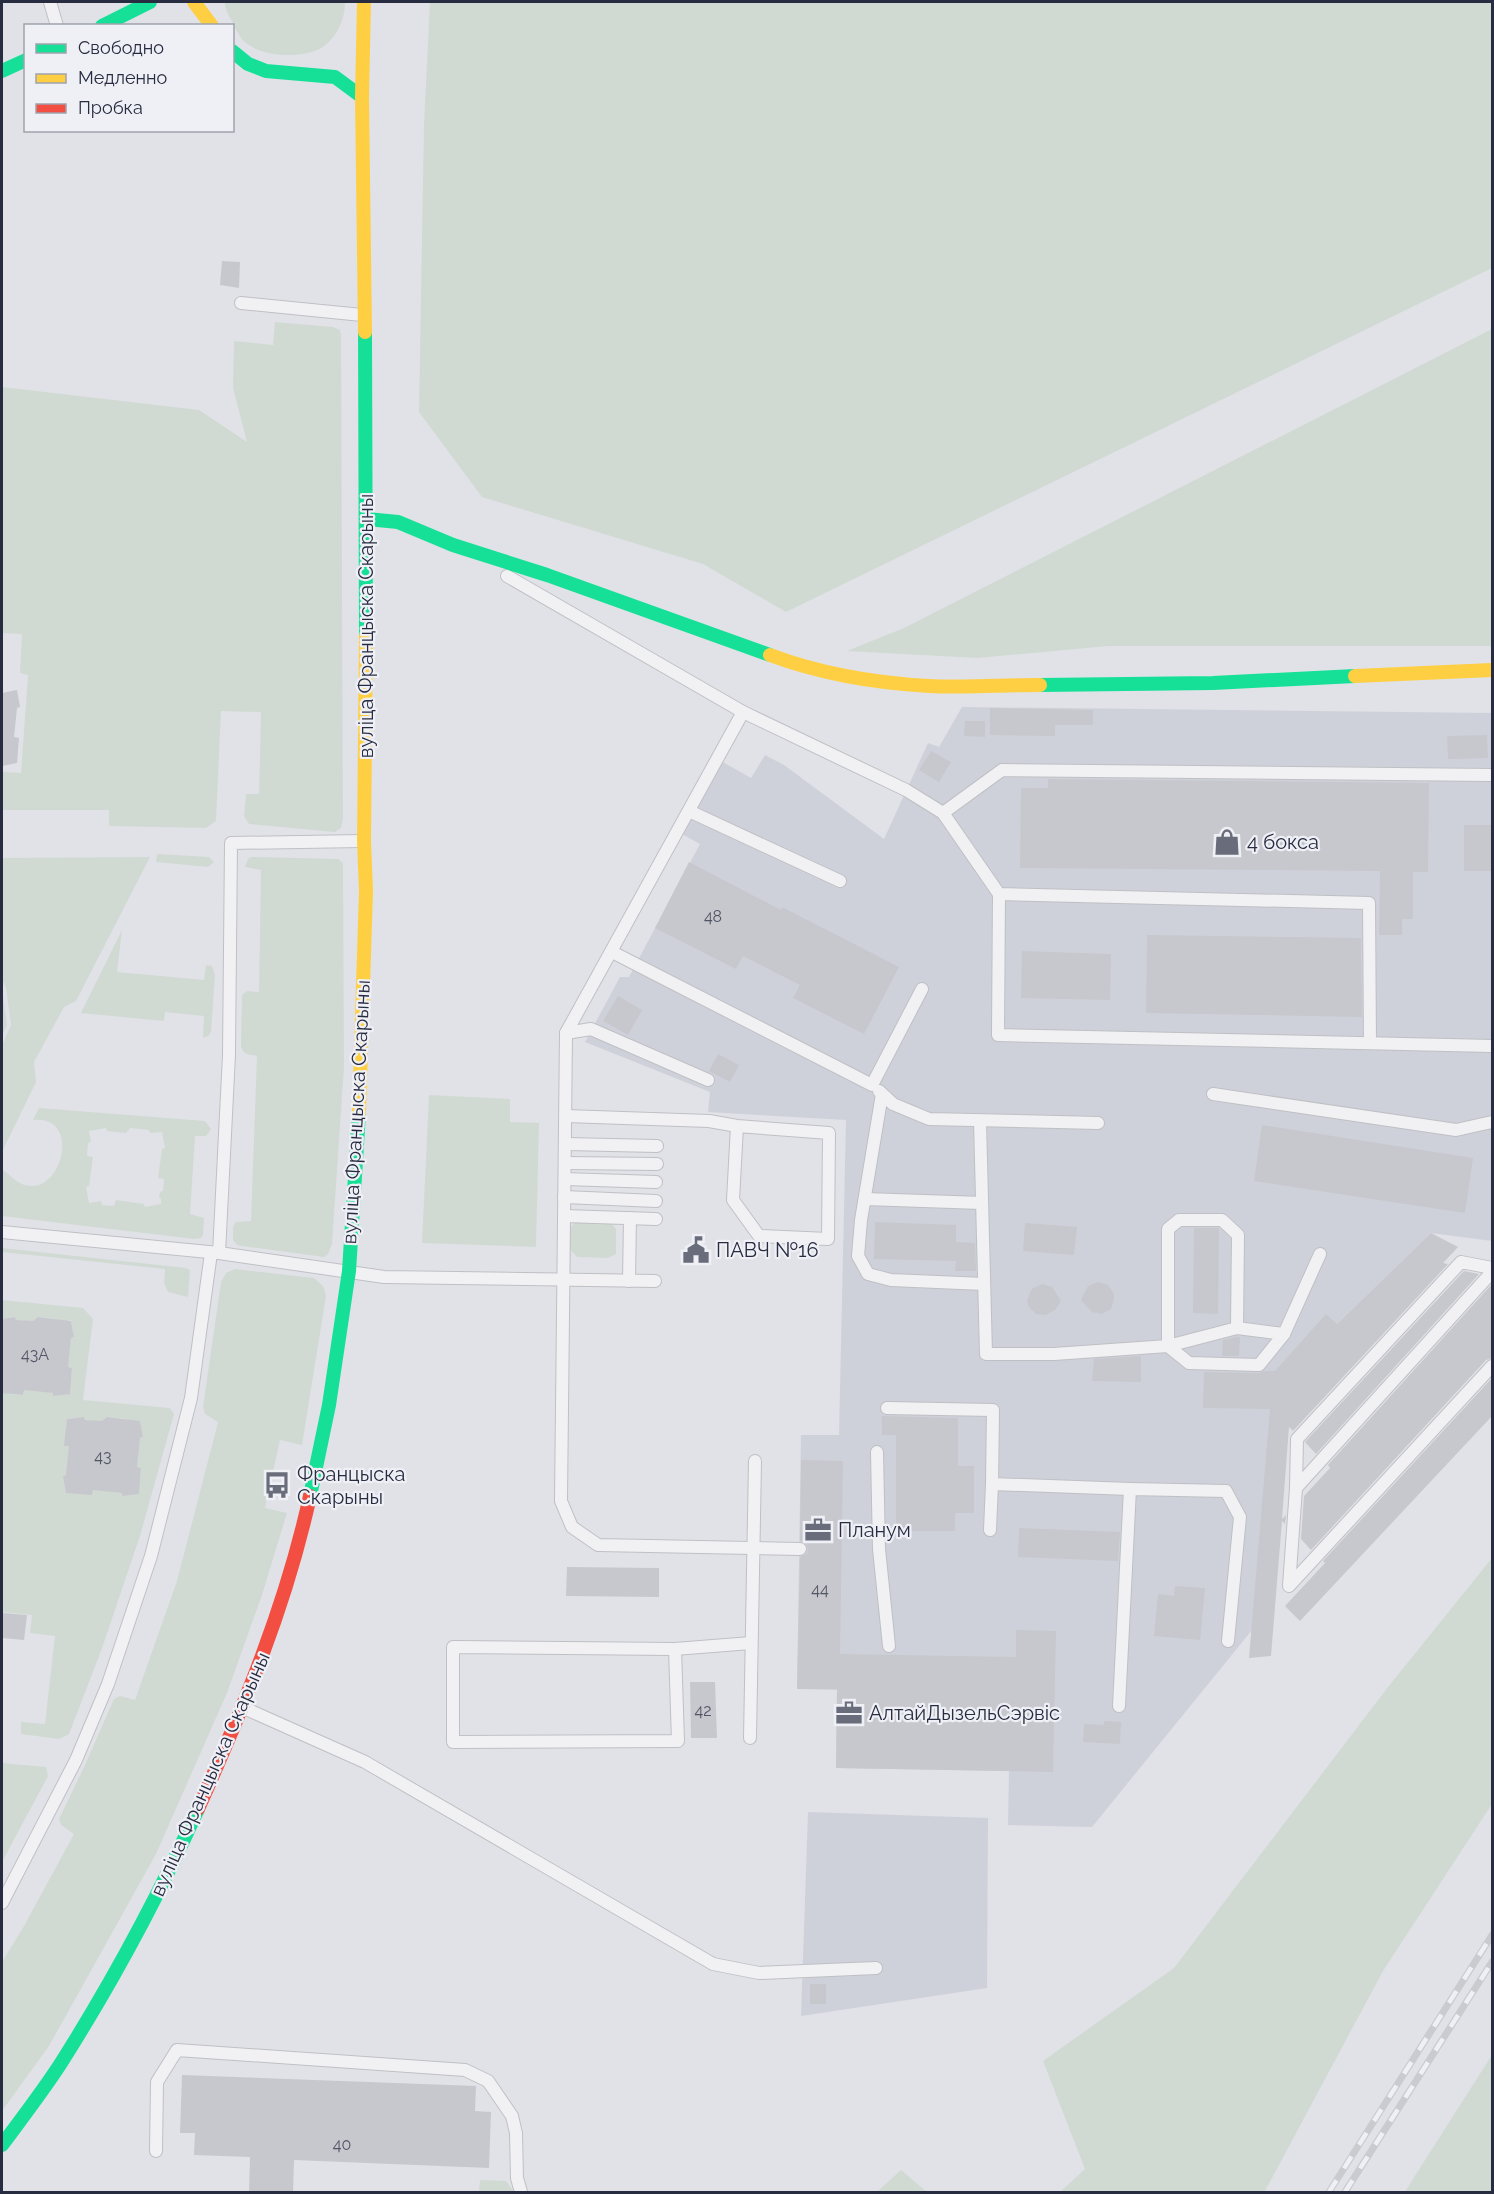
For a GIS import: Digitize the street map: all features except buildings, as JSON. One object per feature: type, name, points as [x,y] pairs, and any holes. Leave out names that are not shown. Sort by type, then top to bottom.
[{"type":"main road","points":[[106,24],[150,2]]},
{"type":"main road","points":[[194,2],[210,24]]},
{"type":"main road","name":"вуліца Францыска Скарыны","points":[[2,2145],[60,2065],[109,1983],[163,1885],[243,1708],[268,1640],[304,1521],[329,1405],[349,1271],[358,1132],[366,891],[364,841],[368,519],[362,97],[364,2]]},
{"type":"main road","points":[[234,53],[239,59],[272,73],[335,77],[362,97]]},
{"type":"main road","points":[[2,71],[24,61]]},
{"type":"main road","points":[[368,519],[398,522],[453,545],[558,579],[786,661],[824,672],[870,680],[930,686],[1179,683],[1492,670]]},
{"type":"lane","points":[[50,2],[56,24]]},
{"type":"lane","points":[[241,303],[364,315]]},
{"type":"lane","points":[[453,545],[743,712],[906,790],[943,813],[999,894],[998,1035],[1492,1046]]},
{"type":"lane","points":[[743,712],[566,1033],[567,1116],[562,1280],[561,1501],[572,1527],[598,1545],[800,1549]]},
{"type":"lane","points":[[943,813],[1002,770],[1492,776]]},
{"type":"lane","points":[[689,811],[840,881]]},
{"type":"lane","points":[[2,1903],[76,1760],[108,1684],[151,1556],[191,1398],[215,1253],[229,1055],[231,843],[364,841]]},
{"type":"lane","points":[[999,894],[1369,903],[1370,1043]]},
{"type":"lane","points":[[612,952],[872,1084],[893,1104],[929,1119],[1098,1123]]},
{"type":"lane","points":[[872,1084],[922,989]]},
{"type":"lane","points":[[566,1033],[591,1029],[708,1080]]},
{"type":"lane","points":[[882,1094],[858,1256],[868,1274],[891,1280],[984,1284]]},
{"type":"lane","points":[[1213,1094],[1456,1130],[1492,1122]]},
{"type":"lane","points":[[567,1116],[708,1121],[736,1126],[829,1133],[828,1239],[759,1236],[733,1200],[736,1126]]},
{"type":"lane","points":[[980,1121],[986,1354],[1054,1354],[1168,1346],[1237,1328],[1284,1334]]},
{"type":"lane","points":[[566,1144],[657,1146]]},
{"type":"lane","points":[[565,1163],[657,1164]]},
{"type":"lane","points":[[565,1179],[656,1182]]},
{"type":"lane","points":[[564,1197],[656,1201]]},
{"type":"lane","points":[[865,1199],[982,1203]]},
{"type":"lane","points":[[564,1216],[656,1220]]},
{"type":"lane","points":[[629,1281],[630,1218]]},
{"type":"lane","points":[[1168,1346],[1168,1229],[1179,1220],[1222,1220],[1238,1235],[1237,1328]]},
{"type":"lane","points":[[2,1232],[215,1253],[384,1277],[656,1281]]},
{"type":"lane","points":[[1168,1346],[1189,1363],[1259,1365],[1284,1334],[1320,1254]]},
{"type":"lane","points":[[1296,1488],[1492,1270],[1461,1262],[1297,1439],[1289,1586],[1492,1366]]},
{"type":"lane","points":[[887,1408],[993,1410],[990,1530]]},
{"type":"lane","points":[[877,1452],[879,1549],[889,1646]]},
{"type":"lane","points":[[750,1738],[755,1461]]},
{"type":"lane","points":[[992,1484],[1226,1491],[1240,1517],[1228,1641]]},
{"type":"lane","points":[[1119,1706],[1130,1489]]},
{"type":"lane","points":[[675,1649],[678,1741],[453,1742],[453,1647],[675,1649],[751,1644]]},
{"type":"lane","points":[[243,1708],[365,1762],[713,1964],[759,1973],[876,1968]]},
{"type":"lane","points":[[156,2151],[157,2082],[177,2050],[465,2070],[488,2081],[512,2116],[516,2133],[517,2178],[521,2193]]},
{"type":"shaded area","points":[[225,2],[345,2],[340,26],[329,42],[316,50],[294,55],[270,53],[249,45],[237,31]]},
{"type":"shaded area","points":[[430,2],[1492,2],[1492,268],[786,612],[703,564],[482,497],[419,412],[424,124]]},
{"type":"shaded area","points":[[275,322],[333,327],[340,330],[341,336],[343,819],[341,828],[335,832],[249,824],[244,816],[246,794],[259,794],[261,712],[221,711],[216,821],[206,828],[109,826],[109,810],[2,810],[2,772],[21,773],[28,675],[20,673],[22,634],[2,633],[2,387],[199,410],[247,442],[233,388],[234,341],[273,345]]},
{"type":"shaded area","points":[[1492,329],[1492,646],[1108,646],[977,658],[847,651],[904,628]]},
{"type":"shaded area","points":[[962,707],[1492,713],[1492,1241],[1431,1233],[1337,1324],[1282,1386],[1252,1630],[1092,1827],[1008,1825],[1009,1771],[836,1768],[837,1690],[797,1689],[801,1435],[839,1435],[846,1120],[708,1112],[710,1092],[585,1042],[620,977],[629,977],[700,844],[682,834],[721,761],[751,778],[765,755],[784,765],[884,839],[928,743],[939,747]]},
{"type":"shaded area","points":[[157,854],[209,857],[214,862],[208,867],[156,862]]},
{"type":"shaded area","points":[[150,857],[76,1001],[64,1007],[34,1062],[36,1082],[2,1152],[2,1045],[11,1025],[6,988],[2,979],[2,858]]},
{"type":"shaded area","points":[[251,857],[338,859],[343,863],[344,1067],[332,1244],[328,1254],[324,1257],[242,1246],[237,1245],[233,1240],[233,1227],[236,1222],[251,1221],[257,1056],[245,1053],[241,1046],[242,995],[247,991],[259,992],[261,870],[245,867]]},
{"type":"shaded area","points":[[122,930],[117,972],[204,980],[206,965],[212,966],[215,975],[211,1032],[208,1036],[203,1038],[204,1016],[165,1012],[164,1021],[81,1013]]},
{"type":"shaded area","points":[[2,988],[7,1025],[2,1036]]},
{"type":"shaded area","points":[[429,1095],[510,1099],[510,1122],[539,1123],[536,1247],[422,1243]]},
{"type":"shaded area","points":[[39,1108],[205,1121],[211,1129],[206,1136],[195,1136],[190,1214],[204,1218],[201,1238],[2,1216],[3,1170],[22,1184],[36,1186],[48,1180],[61,1156],[62,1142],[58,1130],[49,1122],[33,1120]],"holes":[[[106,1128],[107,1131],[126,1133],[130,1128],[149,1130],[150,1133],[162,1132],[165,1148],[162,1149],[158,1178],[164,1179],[163,1191],[160,1192],[159,1198],[161,1198],[161,1204],[145,1207],[144,1204],[116,1200],[114,1206],[102,1205],[101,1201],[89,1203],[86,1187],[89,1186],[93,1157],[87,1156],[88,1143],[91,1142],[89,1131]]]},
{"type":"shaded area","points":[[575,1222],[611,1223],[616,1229],[616,1254],[608,1258],[577,1257],[570,1249],[571,1227]]},
{"type":"shaded area","points":[[2,1248],[186,1268],[190,1270],[188,1297],[168,1292],[164,1283],[165,1269],[2,1252]]},
{"type":"shaded area","points":[[235,1269],[314,1278],[323,1286],[326,1296],[302,1445],[280,1440],[265,1508],[287,1513],[262,1595],[227,1693],[156,1854],[49,2046],[2,2111],[2,1962],[74,1834],[61,1825],[59,1819],[114,1699],[120,1696],[135,1700],[177,1581],[218,1422],[205,1414],[203,1407],[221,1282],[226,1273]]},
{"type":"shaded area","points":[[2,1300],[83,1308],[93,1319],[83,1400],[170,1408],[174,1414],[140,1536],[101,1651],[69,1734],[59,1739],[21,1734],[21,1722],[45,1724],[55,1636],[30,1633],[32,1615],[2,1612],[2,1392],[9,1391],[10,1394],[23,1395],[24,1389],[53,1393],[54,1396],[70,1393],[68,1381],[71,1380],[72,1368],[66,1367],[71,1338],[74,1337],[71,1320],[59,1322],[58,1319],[38,1317],[35,1322],[16,1320],[15,1317],[2,1319]],"holes":[[[84,1417],[85,1420],[103,1422],[107,1417],[127,1419],[128,1422],[140,1421],[143,1437],[140,1438],[135,1467],[141,1468],[139,1493],[122,1496],[122,1493],[93,1489],[92,1495],[63,1476],[66,1475],[71,1446],[65,1446],[67,1419]]]},
{"type":"shaded area","points":[[1492,1558],[1492,1804],[1383,1971],[1265,2191],[1060,2192],[1085,2169],[1043,2061],[1174,1968],[1388,1687]]},
{"type":"shaded area","points":[[2,1763],[46,1767],[48,1776],[2,1862]]},
{"type":"shaded area","points":[[808,1812],[988,1818],[987,1988],[801,2016]]},
{"type":"shaded area","points":[[1492,2055],[1492,2192],[1405,2192],[1411,2182]]},
{"type":"shaded area","points":[[901,2170],[927,2192],[877,2192]]},
{"type":"shaded area","points":[[480,2180],[506,2181],[514,2192],[479,2192]]},
{"type":"railway","points":[[1329,2192],[1492,1935]]},
{"type":"railway","points":[[1345,2192],[1492,1962]]},
{"type":"traffic: fast","points":[[106,24],[150,2]]},
{"type":"traffic: fast","points":[[234,53],[248,64],[266,71],[335,77],[362,97]]},
{"type":"traffic: fast","points":[[2,71],[24,61]]},
{"type":"traffic: fast","points":[[365,332],[366,636]]},
{"type":"traffic: fast","points":[[367,519],[398,522],[453,545],[547,575],[770,655]]},
{"type":"traffic: fast","points":[[1040,685],[1213,683],[1355,676]]},
{"type":"traffic: fast","points":[[310,1496],[329,1405],[349,1271],[359,1113]]},
{"type":"traffic: fast","points":[[2,2145],[54,2073],[99,2001],[151,1906],[198,1809]]},
{"type":"traffic: slow","points":[[194,2],[210,24]]},
{"type":"traffic: slow","points":[[364,2],[362,97],[365,332]]},
{"type":"traffic: slow","points":[[359,1113],[366,891],[364,841],[366,636]]},
{"type":"traffic: slow","points":[[770,655],[848,677],[889,683],[943,687],[1040,685]]},
{"type":"traffic: slow","points":[[1355,676],[1492,670]]},
{"type":"traffic: jam","points":[[198,1809],[232,1732],[276,1616],[289,1577],[310,1496]]},
{"type":"place","name":"4 бокса","points":[[1227,842]]},
{"type":"place","name":"ПАВЧ №16","points":[[696,1250]]},
{"type":"place","name":"Францыска Скарыны","points":[[277,1485]]},
{"type":"place","name":"Планум","points":[[818,1530]]},
{"type":"place","name":"АлтайДызельСэрвіс","points":[[849,1713]]}]
